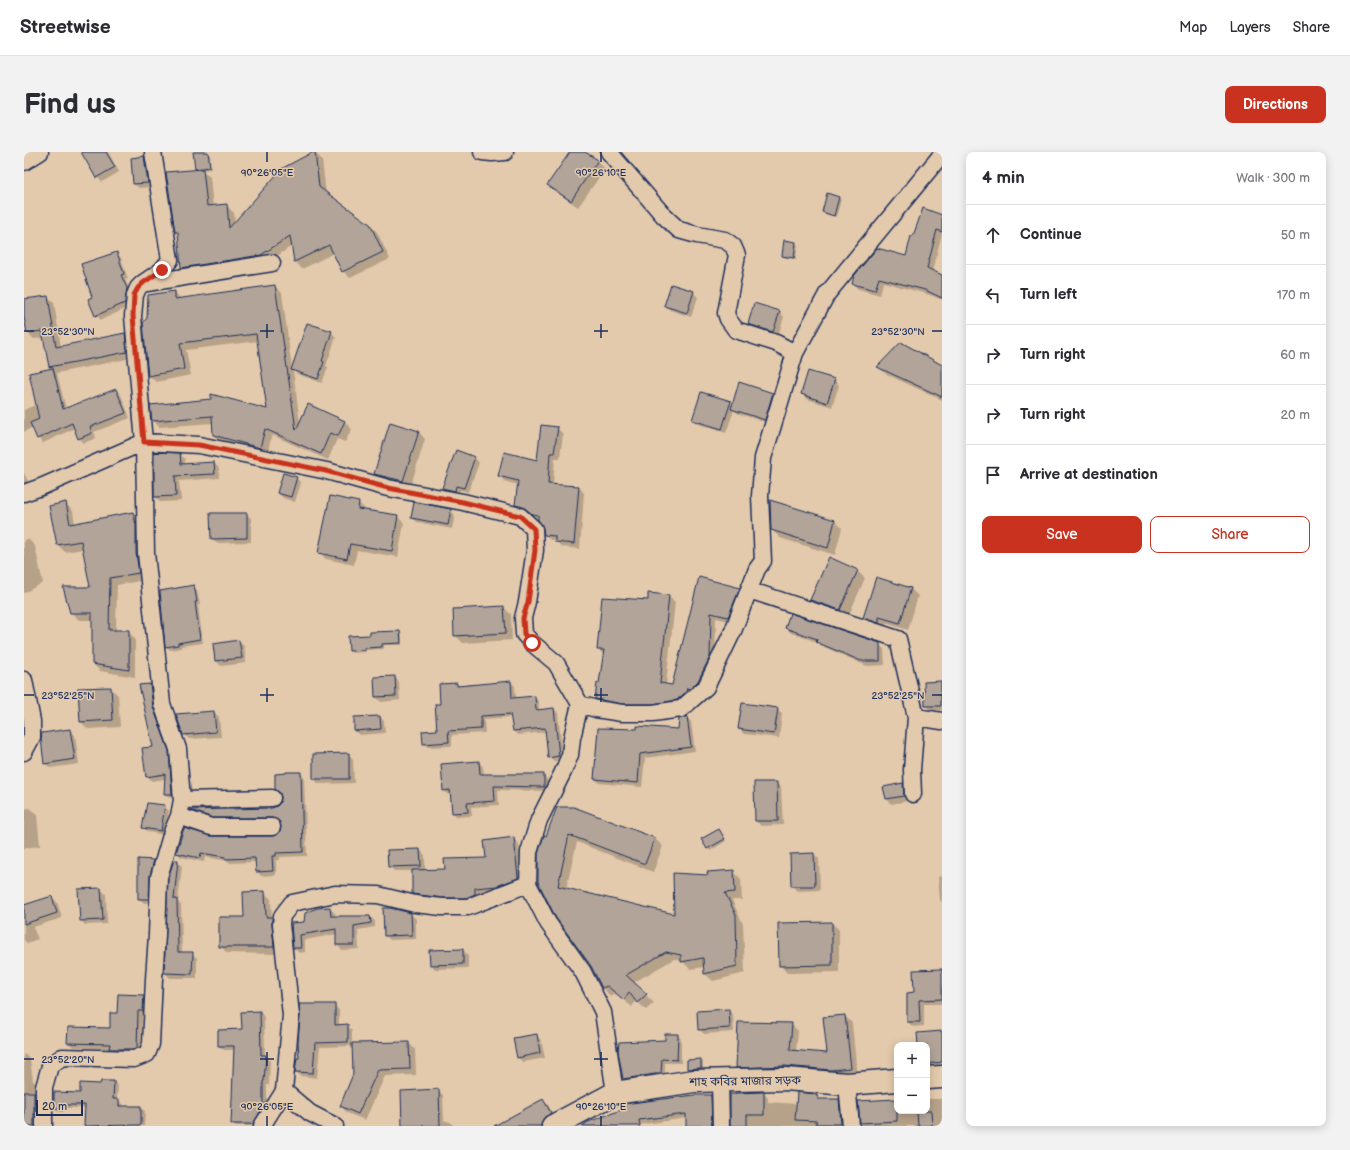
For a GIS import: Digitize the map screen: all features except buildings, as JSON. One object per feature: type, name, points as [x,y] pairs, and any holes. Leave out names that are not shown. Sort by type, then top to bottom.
[{"type":"street","points":[[24,162],[40,152]]},
{"type":"street","points":[[44,1126],[44,1087],[50,1066],[62,1057],[134,1059],[147,1054],[151,1044],[159,877],[172,832],[179,816],[182,800],[178,749],[162,704],[146,553],[144,442],[133,316],[134,295],[138,288],[162,270],[170,260],[153,152]]},
{"type":"street","points":[[482,152],[505,152]]},
{"type":"street","points":[[609,152],[664,216],[680,230],[725,240],[734,246],[737,254],[726,313],[728,319],[736,330],[776,343],[795,352]]},
{"type":"street","points":[[580,704],[596,709],[622,713],[653,713],[681,709],[706,687],[733,631],[757,569],[763,561],[760,496],[763,458],[795,352],[827,294],[942,154]]},
{"type":"street","points":[[143,283],[272,264]]},
{"type":"street","points":[[24,493],[144,442],[199,445],[326,471],[388,488],[463,502],[520,516],[534,529],[535,550],[528,602],[523,618],[524,634],[532,643],[556,663],[580,704],[570,755],[539,820],[529,852],[528,884],[548,923],[583,972],[603,1012],[615,1093]]},
{"type":"street","points":[[749,590],[898,639],[916,717],[912,770],[913,794]]},
{"type":"street","points":[[24,680],[32,721],[32,737],[24,752]]},
{"type":"street","points":[[916,717],[942,721]]},
{"type":"street","points":[[182,800],[272,798]]},
{"type":"street","points":[[179,816],[211,827],[272,828]]},
{"type":"street","points":[[262,1126],[284,1091],[291,1015],[280,924],[282,916],[292,904],[336,894],[378,895],[415,904],[442,907],[468,907],[528,884]]},
{"type":"street","points":[[930,1078],[942,1077]]},
{"type":"street","name":"শাহ কবির মাজার সড়ক","points":[[553,1126],[615,1093],[694,1081],[785,1079],[847,1084],[894,1080]]},
{"type":"street","points":[[720,1080],[721,1126]]},
{"type":"street","points":[[847,1084],[851,1126]]},
{"type":"street","points":[[284,1091],[310,1113],[335,1126]]},
{"type":"route","points":[[162,270],[143,283],[134,295],[133,316],[144,442],[199,445],[221,449],[326,471],[388,488],[463,502],[520,516],[534,529],[535,550],[528,602],[523,618],[524,634],[532,643]]}]
